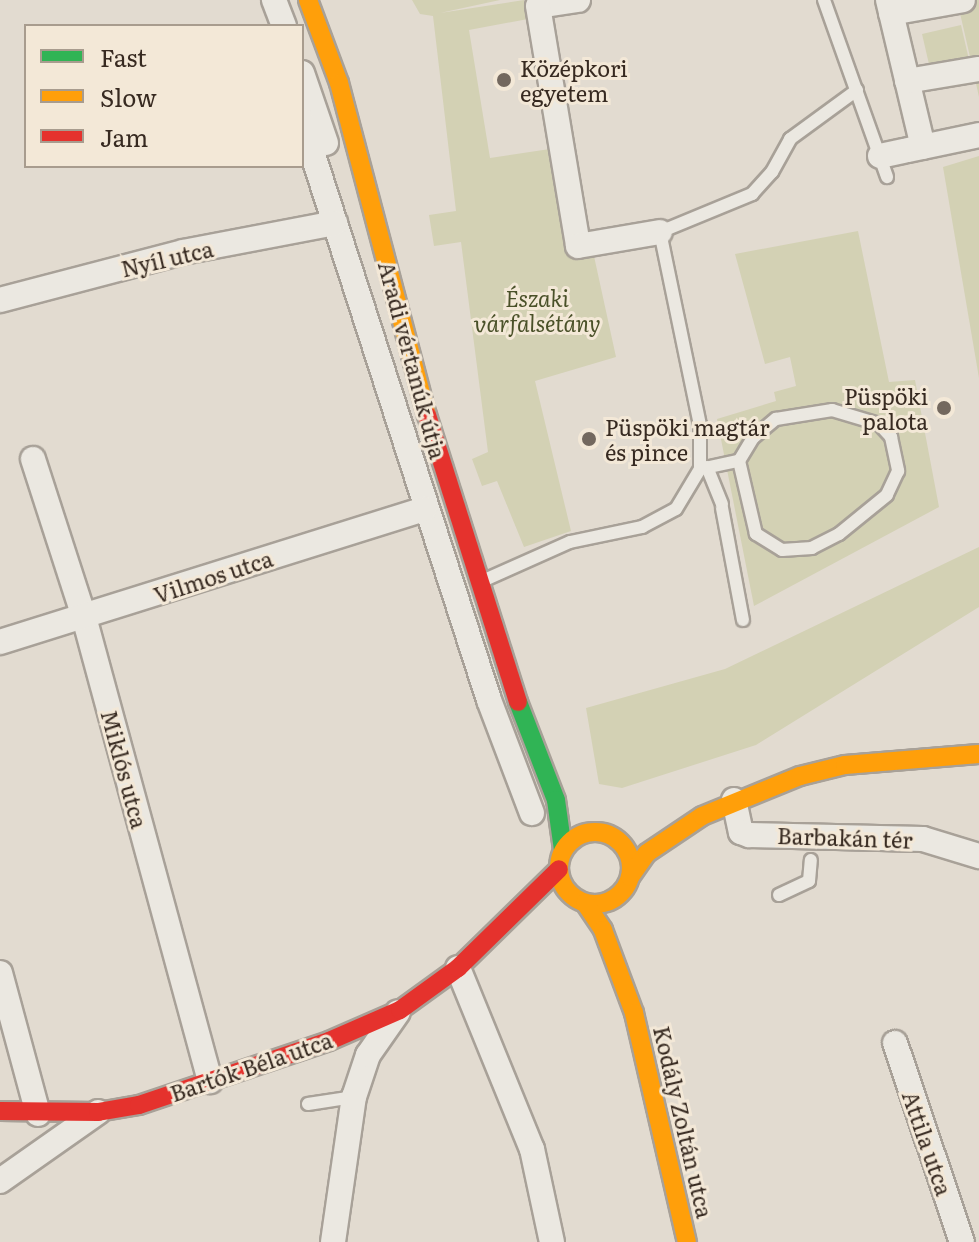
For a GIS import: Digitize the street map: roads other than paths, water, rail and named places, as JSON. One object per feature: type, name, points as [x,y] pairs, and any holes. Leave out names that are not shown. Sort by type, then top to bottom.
[{"type":"street","points":[[261,0],[269,24]]},
{"type":"street","points":[[274,0],[283,24]]},
{"type":"street","name":"Aradi vértanúk útja","points":[[308,0],[339,83],[477,583],[556,800],[563,850]]},
{"type":"street","points":[[578,0],[538,6],[578,246],[660,232]]},
{"type":"street","points":[[912,150],[907,81],[890,6],[963,0]]},
{"type":"street","points":[[907,81],[979,69]]},
{"type":"street","points":[[304,79],[355,237],[338,231]]},
{"type":"street","name":"Aradi vértanúk útja","points":[[304,127],[425,509],[489,700],[532,813]]},
{"type":"street","points":[[883,167],[912,150],[979,135]]},
{"type":"street","name":"Nyíl utca","points":[[0,300],[183,252],[338,231]]},
{"type":"street","name":"Miklós utca","points":[[33,459],[84,617],[210,1081]]},
{"type":"street","name":"Vilmos utca","points":[[0,642],[425,509]]},
{"type":"street","points":[[489,700],[525,717]]},
{"type":"street","name":"Aradi vértanúk útja","points":[[537,743],[583,810],[606,833]]},
{"type":"street","points":[[702,816],[580,835],[563,850],[559,869],[581,901],[606,903],[627,884],[647,853],[702,816],[734,800],[845,765],[979,754]]},
{"type":"street","name":"Barbakán tér","points":[[734,800],[741,832],[749,835],[923,839],[979,856]]},
{"type":"street","points":[[606,833],[625,847],[625,916]]},
{"type":"street","name":"Bartók Béla utca","points":[[0,1181],[98,1112],[139,1105],[329,1041],[400,1010],[496,936],[559,869]]},
{"type":"street","name":"Bartók Béla utca","points":[[496,936],[553,908],[581,901]]},
{"type":"street","name":"Kodály Zoltán utca","points":[[581,901],[603,930],[634,1013]]},
{"type":"street","name":"Kodály Zoltán utca","points":[[626,939],[634,1013],[687,1242]]},
{"type":"street","points":[[458,968],[532,1149],[552,1242]]},
{"type":"street","points":[[0,973],[38,1114]]},
{"type":"street","points":[[333,1242],[354,1097],[368,1055],[400,1010]]},
{"type":"street","name":"Attila utca","points":[[895,1043],[962,1242]]},
{"type":"street","points":[[0,1111],[38,1114],[98,1112]]},
{"type":"lane","points":[[824,0],[883,167]]},
{"type":"lane","points":[[743,620],[722,506],[704,468],[700,425],[660,232],[752,194],[772,172],[790,139],[857,90]]},
{"type":"lane","points":[[477,583],[570,542],[651,523],[676,509],[704,468],[739,461],[753,438],[776,419],[832,410],[879,424],[891,437],[898,471],[887,495],[864,517],[812,548],[782,550],[756,534],[739,461]]},
{"type":"lane","points":[[779,895],[809,881],[811,860]]},
{"type":"lane","points":[[308,1104],[354,1097]]},
{"type":"place","name":"Középkori egyetem","points":[[504,80]]},
{"type":"place","name":"Püspöki palota","points":[[944,408]]},
{"type":"place","name":"Püspöki magtár és pince","points":[[589,439]]},
{"type":"park label","name":"Északi várfalsétány","points":[[537,310]]}]
